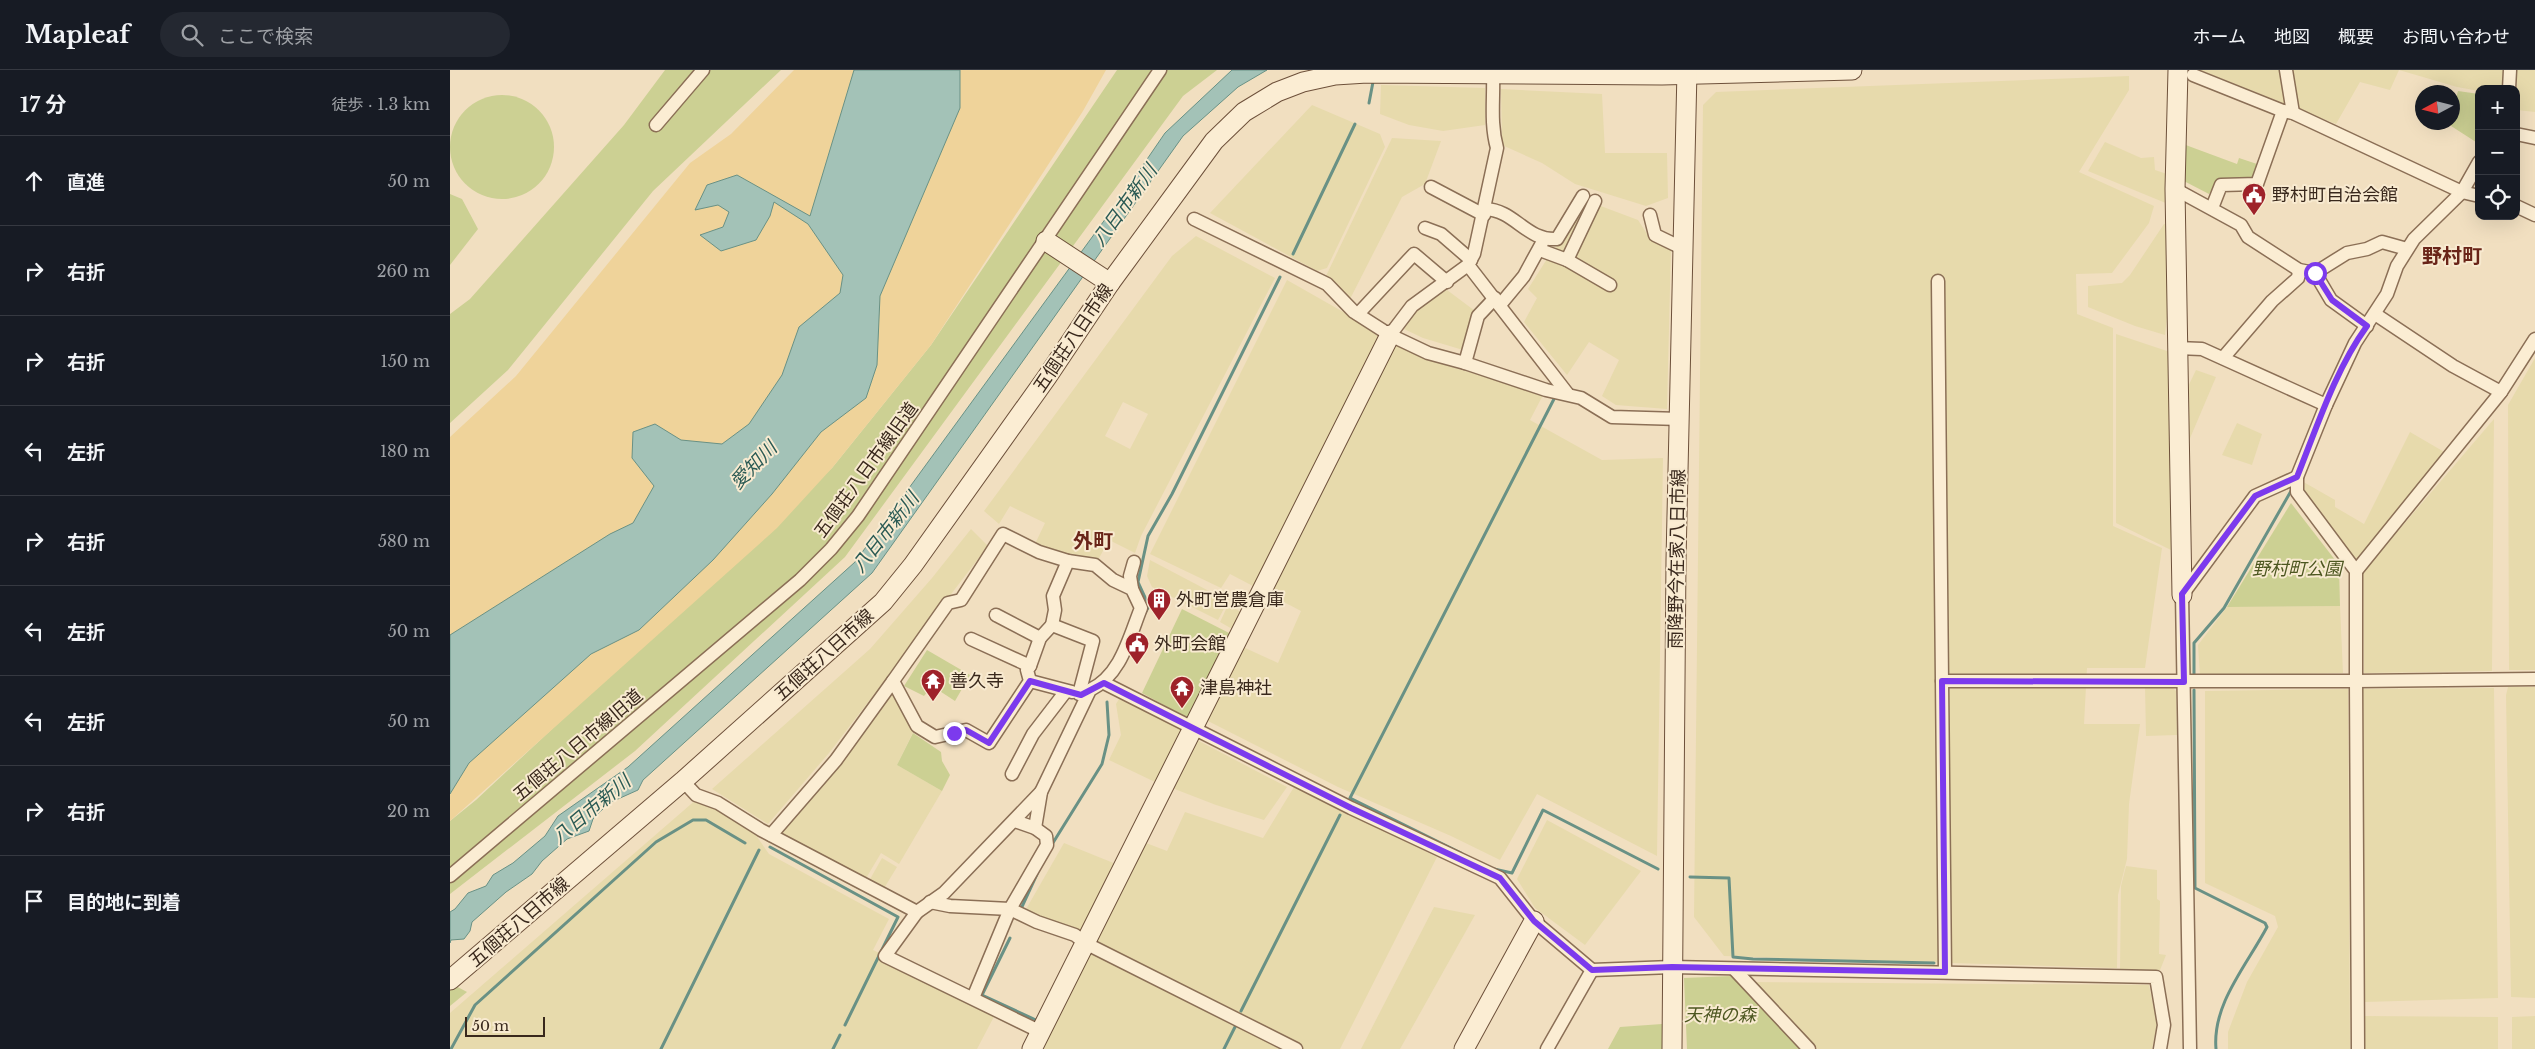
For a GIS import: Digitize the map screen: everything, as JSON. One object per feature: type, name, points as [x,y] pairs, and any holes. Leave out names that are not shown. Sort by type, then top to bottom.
[{"type":"main road","name":"五個荘八日市線","points":[[450,980],[684,781],[883,602],[913,565],[1048,377],[1106,280],[1214,141],[1244,112],[1277,92],[1303,82],[1335,75],[1852,70]]},
{"type":"main road","name":"雨降野今在家八日市線","points":[[1672,1049],[1680,419],[1687,72]]},
{"type":"main road","points":[[2182,594],[2175,189],[2186,72]]},
{"type":"main road","points":[[1051,244],[1106,280]]},
{"type":"main road","points":[[1032,1049],[1390,335]]},
{"type":"main road","points":[[1464,1049],[1534,921]]},
{"type":"street","points":[[656,125],[703,70]]},
{"type":"street","name":"五個荘八日市線旧道","points":[[450,876],[784,593],[831,549],[858,516],[1051,244],[1160,70]]},
{"type":"street","points":[[2212,208],[2221,185],[2257,184],[2288,112],[2286,70]]},
{"type":"street","points":[[2509,85],[2510,70]]},
{"type":"street","points":[[2186,72],[2288,112],[2462,192],[2475,195]]},
{"type":"street","points":[[1390,335],[1412,306],[1447,282],[1470,262],[1484,212],[1497,148],[1493,135],[1491,97],[1493,74]]},
{"type":"street","points":[[2520,135],[2535,138]]},
{"type":"street","points":[[2358,1049],[2356,571],[2307,508],[2297,492],[2297,477],[2326,405],[2363,324],[2376,314],[2387,294],[2404,248],[2462,192],[2475,169]]},
{"type":"street","points":[[1431,187],[1484,212],[1496,209],[1542,245],[1610,285]]},
{"type":"street","points":[[2175,189],[2241,225],[2248,237],[2299,270],[2315,273],[2347,253],[2367,249],[2382,242],[2404,248]]},
{"type":"street","points":[[1465,362],[1478,316],[1524,276],[1542,245],[1557,239],[1589,199],[1567,260]]},
{"type":"street","points":[[2520,208],[2535,216]]},
{"type":"street","points":[[1650,215],[1655,236],[1684,249]]},
{"type":"street","points":[[1194,219],[1328,284],[1358,314],[1390,335],[1428,353],[1465,362],[1546,390],[1567,393],[1581,398],[1612,417],[1680,419]]},
{"type":"street","points":[[1425,228],[1441,234],[1470,262],[1497,301],[1567,393]]},
{"type":"street","points":[[1358,314],[1414,254],[1447,282]]},
{"type":"street","points":[[2223,358],[2272,300],[2298,278],[2299,270]]},
{"type":"street","points":[[2315,273],[2332,300],[2363,324]]},
{"type":"street","points":[[1938,281],[1945,972]]},
{"type":"street","points":[[2376,314],[2453,366],[2502,392]]},
{"type":"street","points":[[2356,571],[2502,392],[2535,339]]},
{"type":"street","points":[[2177,348],[2202,349],[2326,405]]},
{"type":"street","points":[[2190,1049],[2182,594],[2255,496],[2297,477]]},
{"type":"street","points":[[771,835],[836,760],[948,603],[960,600],[1003,534],[1039,552],[1068,561],[1095,565],[1112,580],[1132,589]]},
{"type":"street","points":[[893,681],[917,726],[929,734],[935,737],[966,730],[989,743],[1030,681],[1027,670],[1040,638],[1052,624],[1053,596],[1068,561]]},
{"type":"street","points":[[1030,681],[1066,690],[1085,692],[1104,683],[1120,660],[1142,608],[1132,589],[1130,576],[1134,562]]},
{"type":"street","points":[[996,616],[1040,638]]},
{"type":"street","points":[[1035,828],[1042,792],[1085,692],[1093,641],[1052,624]]},
{"type":"street","points":[[971,639],[1030,666]]},
{"type":"street","points":[[1942,681],[2184,682],[2535,679]]},
{"type":"street","points":[[1104,683],[1351,808],[1500,878],[1534,921],[1592,970],[1672,967],[2156,977],[2164,1025],[2160,1049]]},
{"type":"street","points":[[1012,774],[1033,734],[1066,690]]},
{"type":"street","points":[[684,781],[696,795],[718,803],[771,835],[917,912]]},
{"type":"street","points":[[1041,1032],[885,956],[917,912],[944,892],[1042,792]]},
{"type":"street","points":[[973,998],[1010,908],[1047,844],[1046,836],[1035,828],[1015,821]]},
{"type":"street","points":[[930,902],[950,906],[1010,908],[1037,922],[1075,935],[1085,943],[1296,1049]]},
{"type":"street","points":[[1734,969],[1809,1049]]},
{"type":"street","points":[[1547,1049],[1592,970]]},
{"type":"shaded area","points":[[2200,70],[2399,70],[2390,90],[2360,82],[2336,124]]},
{"type":"shaded area","points":[[2399,70],[2504,70],[2503,85],[2475,85],[2475,90],[2460,88],[2460,85],[2450,85]]},
{"type":"shaded area","points":[[2517,70],[2535,70],[2535,112],[2520,110],[2520,85],[2517,85]]},
{"type":"shaded area","points":[[2129,76],[2129,90],[2079,172],[2154,206],[2149,223],[2112,273],[2076,274],[2077,314],[2113,328],[2113,526],[2162,548],[2145,668],[2087,668],[2084,724],[2140,724],[2129,804],[2127,859],[2118,895],[2117,968],[1724,956],[1694,917],[1703,105],[1716,92]]},
{"type":"shaded area","points":[[1381,85],[1485,88],[1485,125],[1443,131],[1409,125],[1380,114]]},
{"type":"shaded area","points":[[1501,89],[1602,94],[1605,153],[1667,153],[1668,198],[1646,206],[1575,184],[1542,163],[1502,145]]},
{"type":"shaded area","points":[[1312,105],[1380,134],[1385,147],[1327,268],[1317,271],[1210,213]]},
{"type":"shaded area","points":[[1392,138],[1441,141],[1425,184],[1402,197],[1350,299],[1326,276]]},
{"type":"shaded area","points":[[2105,142],[2141,158],[2154,157],[2155,170],[2167,174],[2168,204],[2088,171]]},
{"type":"shaded area","points":[[1590,202],[1638,220],[1649,237],[1671,248],[1667,409],[1616,405],[1602,396],[1619,360],[1589,342],[1567,375],[1524,322],[1537,298],[1528,289],[1547,259]]},
{"type":"shaded area","points":[[2164,224],[2168,224],[2170,291],[2165,335],[2135,326],[2088,307],[2088,286],[2122,283],[2130,275]]},
{"type":"shaded area","points":[[1196,236],[1275,278],[1141,536],[1135,553],[1109,540],[1098,560],[1069,556],[1035,544],[1045,523],[1010,506],[999,524],[984,511],[1172,256]],"holes":[[[1123,402],[1148,414],[1130,449],[1105,436]]]},
{"type":"shaded area","points":[[1287,280],[1426,359],[1543,395],[1530,420],[1602,460],[1663,458],[1657,856],[1537,794],[1500,860],[1451,836],[1338,787],[1206,720],[1243,647],[1278,663],[1301,611],[1230,574],[1221,588],[1150,554]]},
{"type":"shaded area","points":[[1447,290],[1475,311],[1463,350],[1423,338],[1404,329],[1415,309]]},
{"type":"shaded area","points":[[2116,334],[2170,352],[2173,551],[2116,523]]},
{"type":"shaded area","points":[[2535,358],[2535,670],[2509,670],[2508,405]]},
{"type":"shaded area","points":[[2196,370],[2216,377],[2188,443],[2182,399]]},
{"type":"shaded area","points":[[2494,419],[2492,671],[2364,673],[2363,572]]},
{"type":"shaded area","points":[[2237,423],[2262,434],[2252,465],[2222,455]]},
{"type":"shaded area","points":[[2410,432],[2446,453],[2360,562],[2355,560],[2303,498],[2300,480],[2335,500],[2335,507],[2364,524]]},
{"type":"shaded area","points":[[971,529],[988,546],[829,753],[768,824],[712,789],[870,649],[932,578]]},
{"type":"shaded area","points":[[1150,560],[1228,601],[1218,620],[1152,587],[1147,576]]},
{"type":"shaded area","points":[[1228,605],[1243,613],[1234,630],[1220,622]]},
{"type":"shaded area","points":[[2340,606],[2343,673],[2200,676],[2198,645],[2227,607]]},
{"type":"shaded area","points":[[2171,686],[2176,691],[2177,735],[2146,736],[2145,687]]},
{"type":"shaded area","points":[[2508,687],[2535,687],[2535,998],[2511,997],[2506,695]]},
{"type":"shaded area","points":[[2494,688],[2498,998],[2365,1002],[2363,689]]},
{"type":"shaded area","points":[[2348,689],[2350,1049],[2228,1049],[2228,1032],[2247,982],[2278,927],[2275,916],[2205,883],[2205,691]]},
{"type":"shaded area","points":[[893,691],[915,728],[897,765],[942,791],[899,864],[881,853],[859,890],[772,843],[840,762]]},
{"type":"shaded area","points":[[1119,699],[1181,729],[1155,782],[1109,760],[1121,735],[1116,704]]},
{"type":"shaded area","points":[[1197,740],[1287,787],[1264,820],[1216,805],[1172,788]]},
{"type":"shaded area","points":[[1294,787],[1437,857],[1340,1049],[1039,1049],[1146,843],[1167,851],[1185,812],[1263,838]]},
{"type":"shaded area","points":[[698,798],[753,831],[769,854],[889,919],[873,950],[998,1009],[977,1049],[450,1049],[450,1013]]},
{"type":"shaded area","points":[[1547,820],[1641,871],[1585,945],[1535,908],[1517,879]]},
{"type":"shaded area","points":[[1064,843],[1116,864],[1080,933],[1025,911]]},
{"type":"shaded area","points":[[882,858],[897,867],[883,890],[869,881]]},
{"type":"shaded area","points":[[2126,866],[2157,870],[2157,899],[2160,901],[2159,954],[2166,955],[2160,970],[2120,970],[2121,886]]},
{"type":"shaded area","points":[[1434,907],[1475,915],[1400,1049],[1361,1049]]},
{"type":"shaded area","points":[[1751,982],[2149,985],[2157,1024],[2152,1049],[1818,1049],[1802,1036]]},
{"type":"shaded area","points":[[2365,1016],[2498,1017],[2498,1049],[2365,1049]]},
{"type":"shaded area","points":[[2535,1016],[2535,1049],[2512,1049],[2512,1017]]},
{"type":"green space","points":[[665,70],[781,70],[653,191],[508,370],[450,423],[450,314],[470,299],[624,125]]},
{"type":"green space","points":[[1117,70],[1217,70],[1183,96],[845,557],[635,751],[450,894],[450,821],[476,800],[832,468],[931,345]]},
{"type":"green space","points":[[2460,91],[2475,93],[2475,141],[2457,130],[2460,130]]},
{"type":"green space","points":[[502,95],[522,99],[539,110],[550,127],[554,147],[550,167],[539,184],[522,195],[502,199],[482,195],[465,184],[454,167],[450,147],[454,127],[465,110],[482,99]]},
{"type":"green space","points":[[2183,144],[2237,164],[2239,158],[2260,165],[2255,179],[2219,180],[2209,194],[2180,179]]},
{"type":"green space","points":[[450,194],[462,199],[478,229],[450,265]]},
{"type":"green space","name":"野村町公園","points":[[2291,503],[2339,565],[2340,606],[2227,607]]},
{"type":"green space","points":[[1182,609],[1233,635],[1191,720],[1142,693]]},
{"type":"green space","points":[[927,650],[970,675],[955,701],[932,686],[924,696],[904,686]]},
{"type":"green space","points":[[913,733],[941,752],[942,761],[950,775],[942,791],[897,765]]},
{"type":"green space","name":"天神の森","points":[[1731,976],[1801,1049],[1687,1049],[1684,978]]},
{"type":"green space","points":[[452,984],[467,992],[450,1006],[450,986]]},
{"type":"green space","points":[[1662,1024],[1662,1049],[1608,1049],[1620,1027]]},
{"type":"sand","points":[[794,70],[1106,70],[1083,111],[931,345],[832,468],[777,528],[450,821],[450,437],[516,376],[690,163],[731,134]]},
{"type":"water","name":"愛知川","points":[[854,70],[960,70],[960,108],[880,296],[877,365],[866,398],[821,432],[772,494],[713,560],[639,630],[591,654],[469,763],[450,794],[450,635],[610,534],[633,523],[654,486],[632,458],[633,432],[655,424],[681,440],[722,444],[749,424],[782,375],[799,327],[840,293],[843,275],[808,224],[774,202],[770,216],[756,240],[721,251],[700,235],[723,227],[729,212],[718,205],[695,210],[707,185],[737,175],[810,216]]},
{"type":"water","name":"八日市新川","points":[[1232,70],[1267,70],[1238,87],[1183,136],[872,573],[643,780],[638,790],[609,803],[593,819],[589,831],[567,839],[542,861],[532,874],[506,892],[472,922],[470,931],[464,939],[451,940],[450,943],[450,912],[455,909],[468,893],[486,886],[493,875],[513,863],[545,836],[558,816],[628,767],[855,562],[1117,203],[1165,133]]},
{"type":"waterway","points":[[1369,103],[1373,82]]},
{"type":"waterway","points":[[1293,254],[1355,124]]},
{"type":"waterway","points":[[1145,613],[1149,606],[1138,582],[1148,536],[1172,494],[1280,277]]},
{"type":"waterway","points":[[1461,853],[1350,798],[1555,397]]},
{"type":"waterway","points":[[2194,674],[2194,643],[2224,608],[2291,491]]},
{"type":"waterway","points":[[2194,690],[2195,888],[2265,923],[2267,927],[2232,985],[2225,1001],[2219,1016],[2216,1032],[2216,1049]]},
{"type":"waterway","points":[[1051,846],[1102,764],[1109,735],[1107,702]]},
{"type":"waterway","points":[[1494,869],[1512,873],[1543,810],[1658,869]]},
{"type":"waterway","points":[[1241,1011],[1340,815]]},
{"type":"waterway","points":[[451,1049],[475,1005],[656,842],[693,820],[706,820],[745,843]]},
{"type":"waterway","points":[[770,847],[898,917],[845,1025]]},
{"type":"waterway","points":[[661,1049],[759,850]]},
{"type":"waterway","points":[[1020,911],[1037,874]]},
{"type":"waterway","points":[[1690,877],[1729,878],[1733,957],[1934,963]]},
{"type":"waterway","points":[[1010,938],[982,995],[1038,1021]]},
{"type":"waterway","points":[[1224,1049],[1236,1025]]},
{"type":"waterway","points":[[833,1049],[840,1035]]},
{"type":"place","name":"野村町自治会館","points":[[2254,216]]},
{"type":"place","name":"外町営農倉庫","points":[[1159,621]]},
{"type":"place","name":"外町会館","points":[[1137,665]]},
{"type":"place","name":"善久寺","points":[[933,702]]},
{"type":"place","name":"津島神社","points":[[1182,709]]},
{"type":"district","name":"野村町","points":[[2452,256]]},
{"type":"district","name":"外町","points":[[1093,541]]},
{"type":"route","points":[[954,733],[966,730],[989,743],[1030,681],[1081,695],[1104,683],[1351,808],[1500,878],[1534,921],[1592,970],[1672,967],[1945,972],[1942,681],[2184,682],[2182,594],[2255,496],[2297,477],[2326,405],[2355,343],[2367,326],[2332,300],[2315,273]]}]
